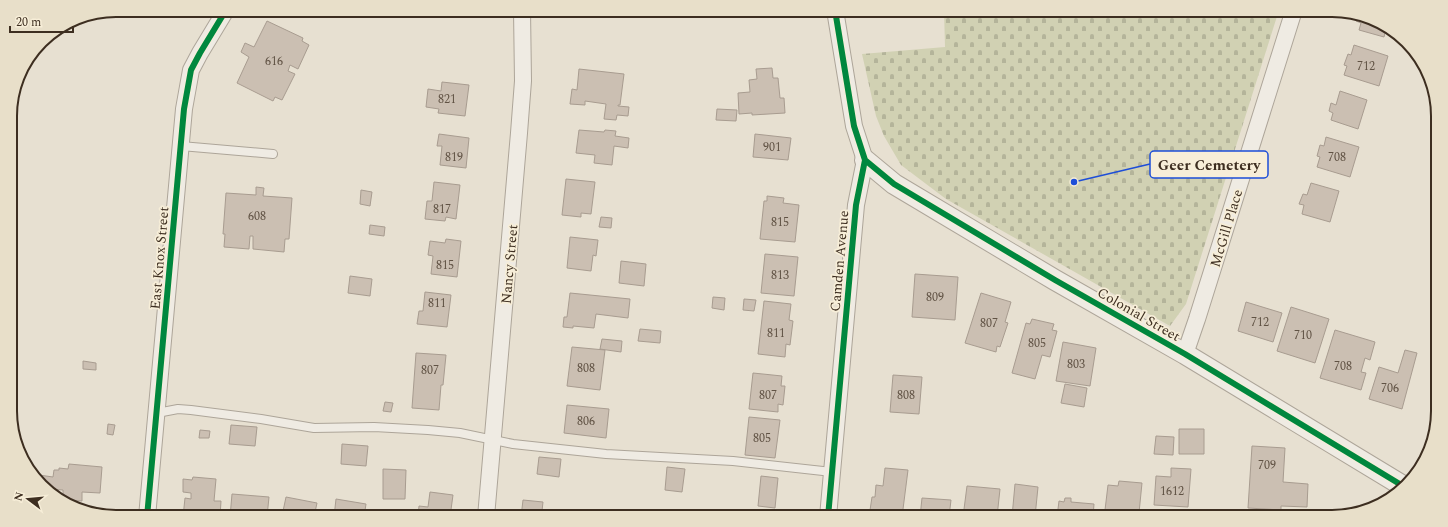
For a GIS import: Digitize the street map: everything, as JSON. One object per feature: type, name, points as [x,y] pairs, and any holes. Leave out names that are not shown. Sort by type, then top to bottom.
[{"type":"street","name":"East Knox Street","points":[[148,510],[184,109],[192,70],[200,53],[222,17]]},
{"type":"street","name":"Nancy Street","points":[[487,510],[522,96],[522,17]]},
{"type":"street","name":"Camden Avenue","points":[[829,510],[856,204],[865,160],[854,126],[836,17]]},
{"type":"street","name":"McGill Place","points":[[1185,354],[1200,312],[1292,17]]},
{"type":"street","name":"Colonial Street","points":[[865,160],[894,184],[1055,280],[1185,354],[1399,484]]},
{"type":"lane","points":[[181,146],[273,154]]},
{"type":"lane","points":[[157,413],[178,409],[261,419],[314,428],[374,427],[428,430],[460,433],[513,444],[606,454],[733,461],[832,472]]},
{"type":"green space","points":[[944,17],[1277,17],[1186,304],[1170,326],[946,199],[901,165],[884,136],[876,116],[862,54],[945,47]]},
{"type":"building","points":[[1358,20],[1376,27],[1385,33],[1384,37],[1359,30],[1361,23],[1356,21]]},
{"type":"building","points":[[267,21],[303,38],[302,41],[309,45],[298,69],[290,65],[288,71],[295,74],[282,100],[275,97],[273,101],[237,83],[249,57],[241,52],[245,43],[254,47]]},
{"type":"building","points":[[1354,45],[1388,56],[1379,86],[1344,75],[1347,66],[1344,65],[1348,54],[1351,55]]},
{"type":"building","points":[[772,68],[773,78],[778,78],[780,98],[784,98],[785,113],[752,115],[752,113],[739,114],[738,93],[750,92],[749,80],[757,79],[756,69]]},
{"type":"building","points":[[579,69],[624,74],[620,105],[618,106],[629,107],[628,116],[617,115],[616,120],[604,119],[606,104],[585,101],[585,105],[570,104],[572,89],[577,90]]},
{"type":"building","points":[[442,82],[469,85],[465,116],[438,113],[439,109],[426,107],[428,89],[441,91]]},
{"type":"building","points":[[1340,91],[1367,100],[1358,129],[1331,120],[1333,113],[1329,111],[1331,103],[1336,105]]},
{"type":"building","points":[[717,109],[737,110],[736,121],[716,120]]},
{"type":"building","points":[[579,130],[604,132],[605,130],[616,131],[615,136],[629,138],[628,148],[614,146],[612,165],[594,163],[595,155],[576,153]]},
{"type":"building","points":[[439,134],[469,138],[466,168],[440,165],[442,146],[437,146]]},
{"type":"building","points":[[755,134],[791,138],[788,160],[753,157]]},
{"type":"building","points":[[1326,137],[1359,147],[1350,177],[1317,167],[1320,157],[1317,156],[1320,145],[1324,146]]},
{"type":"building","points":[[566,179],[595,182],[591,214],[581,213],[581,217],[562,215]]},
{"type":"building","points":[[434,182],[460,185],[456,219],[446,217],[445,221],[425,219],[427,201],[432,201]]},
{"type":"building","points":[[1311,183],[1339,191],[1330,222],[1302,214],[1304,205],[1299,204],[1303,194],[1307,195]]},
{"type":"building","points":[[256,187],[264,188],[263,196],[292,198],[289,239],[285,239],[284,252],[253,249],[253,236],[250,236],[249,249],[224,247],[225,234],[223,234],[226,193],[256,195]]},
{"type":"building","points":[[361,190],[372,192],[370,206],[360,204]]},
{"type":"building","points":[[767,196],[784,198],[783,203],[799,205],[795,242],[760,239],[764,201],[767,201]]},
{"type":"building","points":[[601,217],[612,218],[611,228],[599,227]]},
{"type":"building","points":[[370,225],[385,227],[384,236],[369,234]]},
{"type":"building","points":[[570,237],[598,240],[596,256],[593,255],[591,271],[567,268]]},
{"type":"building","points":[[446,239],[461,241],[457,277],[431,274],[433,256],[428,255],[430,241],[445,243]]},
{"type":"building","points":[[765,254],[798,257],[794,296],[761,293]]},
{"type":"building","points":[[621,261],[646,264],[644,286],[619,283]]},
{"type":"building","points":[[915,274],[958,277],[955,320],[912,317]]},
{"type":"building","points":[[350,276],[372,279],[370,296],[348,293]]},
{"type":"building","points":[[425,292],[451,295],[447,327],[417,324],[419,311],[423,311]]},
{"type":"building","points":[[570,293],[630,299],[628,318],[596,314],[594,328],[573,326],[573,328],[563,327],[564,317],[567,317]]},
{"type":"building","points":[[981,293],[1011,302],[1005,322],[1008,323],[1000,347],[997,346],[996,352],[965,343]]},
{"type":"building","points":[[713,297],[725,298],[724,310],[712,308]]},
{"type":"building","points":[[744,299],[756,300],[754,311],[743,310]]},
{"type":"building","points":[[764,301],[791,304],[789,320],[793,321],[790,345],[786,344],[785,357],[758,354]]},
{"type":"building","points":[[1246,302],[1282,313],[1273,342],[1238,331]]},
{"type":"building","points":[[1291,307],[1329,319],[1315,363],[1277,351]]},
{"type":"building","points":[[1032,319],[1054,324],[1052,330],[1057,331],[1050,357],[1042,355],[1035,379],[1012,373],[1026,323],[1030,324]]},
{"type":"building","points":[[640,329],[661,331],[660,343],[638,341]]},
{"type":"building","points":[[1335,330],[1375,342],[1370,360],[1365,358],[1361,372],[1366,373],[1361,390],[1320,378]]},
{"type":"building","points":[[602,339],[622,341],[621,352],[600,349]]},
{"type":"building","points":[[1063,342],[1096,348],[1090,386],[1056,381]]},
{"type":"building","points":[[572,347],[605,350],[600,390],[567,386]]},
{"type":"building","points":[[1405,350],[1417,353],[1402,409],[1369,399],[1379,367],[1398,373]]},
{"type":"building","points":[[416,353],[446,355],[439,410],[412,408]]},
{"type":"building","points":[[83,361],[96,363],[96,370],[83,369]]},
{"type":"building","points":[[753,373],[782,376],[781,386],[785,386],[783,405],[778,404],[778,412],[749,409]]},
{"type":"building","points":[[893,375],[922,377],[919,414],[890,412]]},
{"type":"building","points":[[1065,384],[1087,388],[1084,407],[1061,403]]},
{"type":"building","points":[[385,402],[393,403],[391,412],[383,411]]},
{"type":"building","points":[[567,405],[609,409],[606,438],[564,433]]},
{"type":"building","points":[[749,417],[780,420],[775,458],[745,455]]},
{"type":"building","points":[[108,424],[115,425],[113,435],[107,434]]},
{"type":"building","points":[[231,425],[257,427],[255,446],[229,444]]},
{"type":"building","points":[[1179,429],[1204,429],[1204,454],[1179,454]]},
{"type":"building","points":[[200,430],[210,431],[209,438],[199,438]]},
{"type":"building","points":[[1156,436],[1174,437],[1173,455],[1154,454]]},
{"type":"building","points":[[342,444],[368,446],[366,466],[341,464]]},
{"type":"building","points":[[1252,446],[1285,448],[1283,482],[1308,484],[1307,507],[1281,506],[1281,510],[1248,508]]},
{"type":"building","points":[[539,457],[561,459],[559,477],[537,474]]},
{"type":"building","points":[[69,464],[102,467],[100,493],[82,492],[82,501],[72,500],[63,494],[63,490],[56,490],[48,483],[48,479],[44,479],[40,475],[53,477],[54,470],[59,470],[59,468],[68,469]]},
{"type":"building","points":[[667,467],[685,469],[682,492],[665,490]]},
{"type":"building","points":[[885,468],[908,470],[903,510],[870,510],[872,497],[875,497],[876,485],[883,486]]},
{"type":"building","points":[[1171,468],[1191,469],[1188,507],[1154,505],[1156,476],[1171,477]]},
{"type":"building","points":[[383,469],[406,470],[405,499],[383,499]]},
{"type":"building","points":[[761,476],[778,478],[775,508],[758,506]]},
{"type":"building","points":[[193,477],[216,479],[214,501],[221,501],[220,510],[184,510],[185,498],[191,499],[191,493],[183,492],[183,479],[192,480]]},
{"type":"building","points":[[1119,481],[1142,483],[1139,510],[1105,510],[1108,485],[1118,486]]},
{"type":"building","points":[[1015,484],[1038,487],[1036,510],[1013,510]]},
{"type":"building","points":[[967,486],[1000,489],[998,510],[964,510]]},
{"type":"building","points":[[430,492],[453,495],[451,510],[419,510],[419,506],[428,507]]},
{"type":"building","points":[[232,494],[269,497],[268,510],[231,510]]},
{"type":"building","points":[[286,497],[317,503],[316,510],[283,510]]},
{"type":"building","points":[[922,498],[951,500],[950,510],[921,510]]},
{"type":"building","points":[[1065,498],[1071,498],[1071,502],[1094,504],[1094,510],[1058,510],[1059,501],[1064,502]]},
{"type":"building","points":[[336,499],[366,504],[365,510],[335,510]]},
{"type":"building","points":[[523,500],[543,502],[542,510],[522,510]]},
{"type":"cycle path","points":[[148,510],[184,109],[191,70],[222,17]]},
{"type":"cycle path","points":[[829,510],[856,205],[865,160],[854,126],[836,17]]},
{"type":"cycle path","points":[[865,160],[894,184],[1055,280],[1185,354],[1399,484]]},
{"type":"place","name":"Geer Cemetery","points":[[1074,182]]}]
